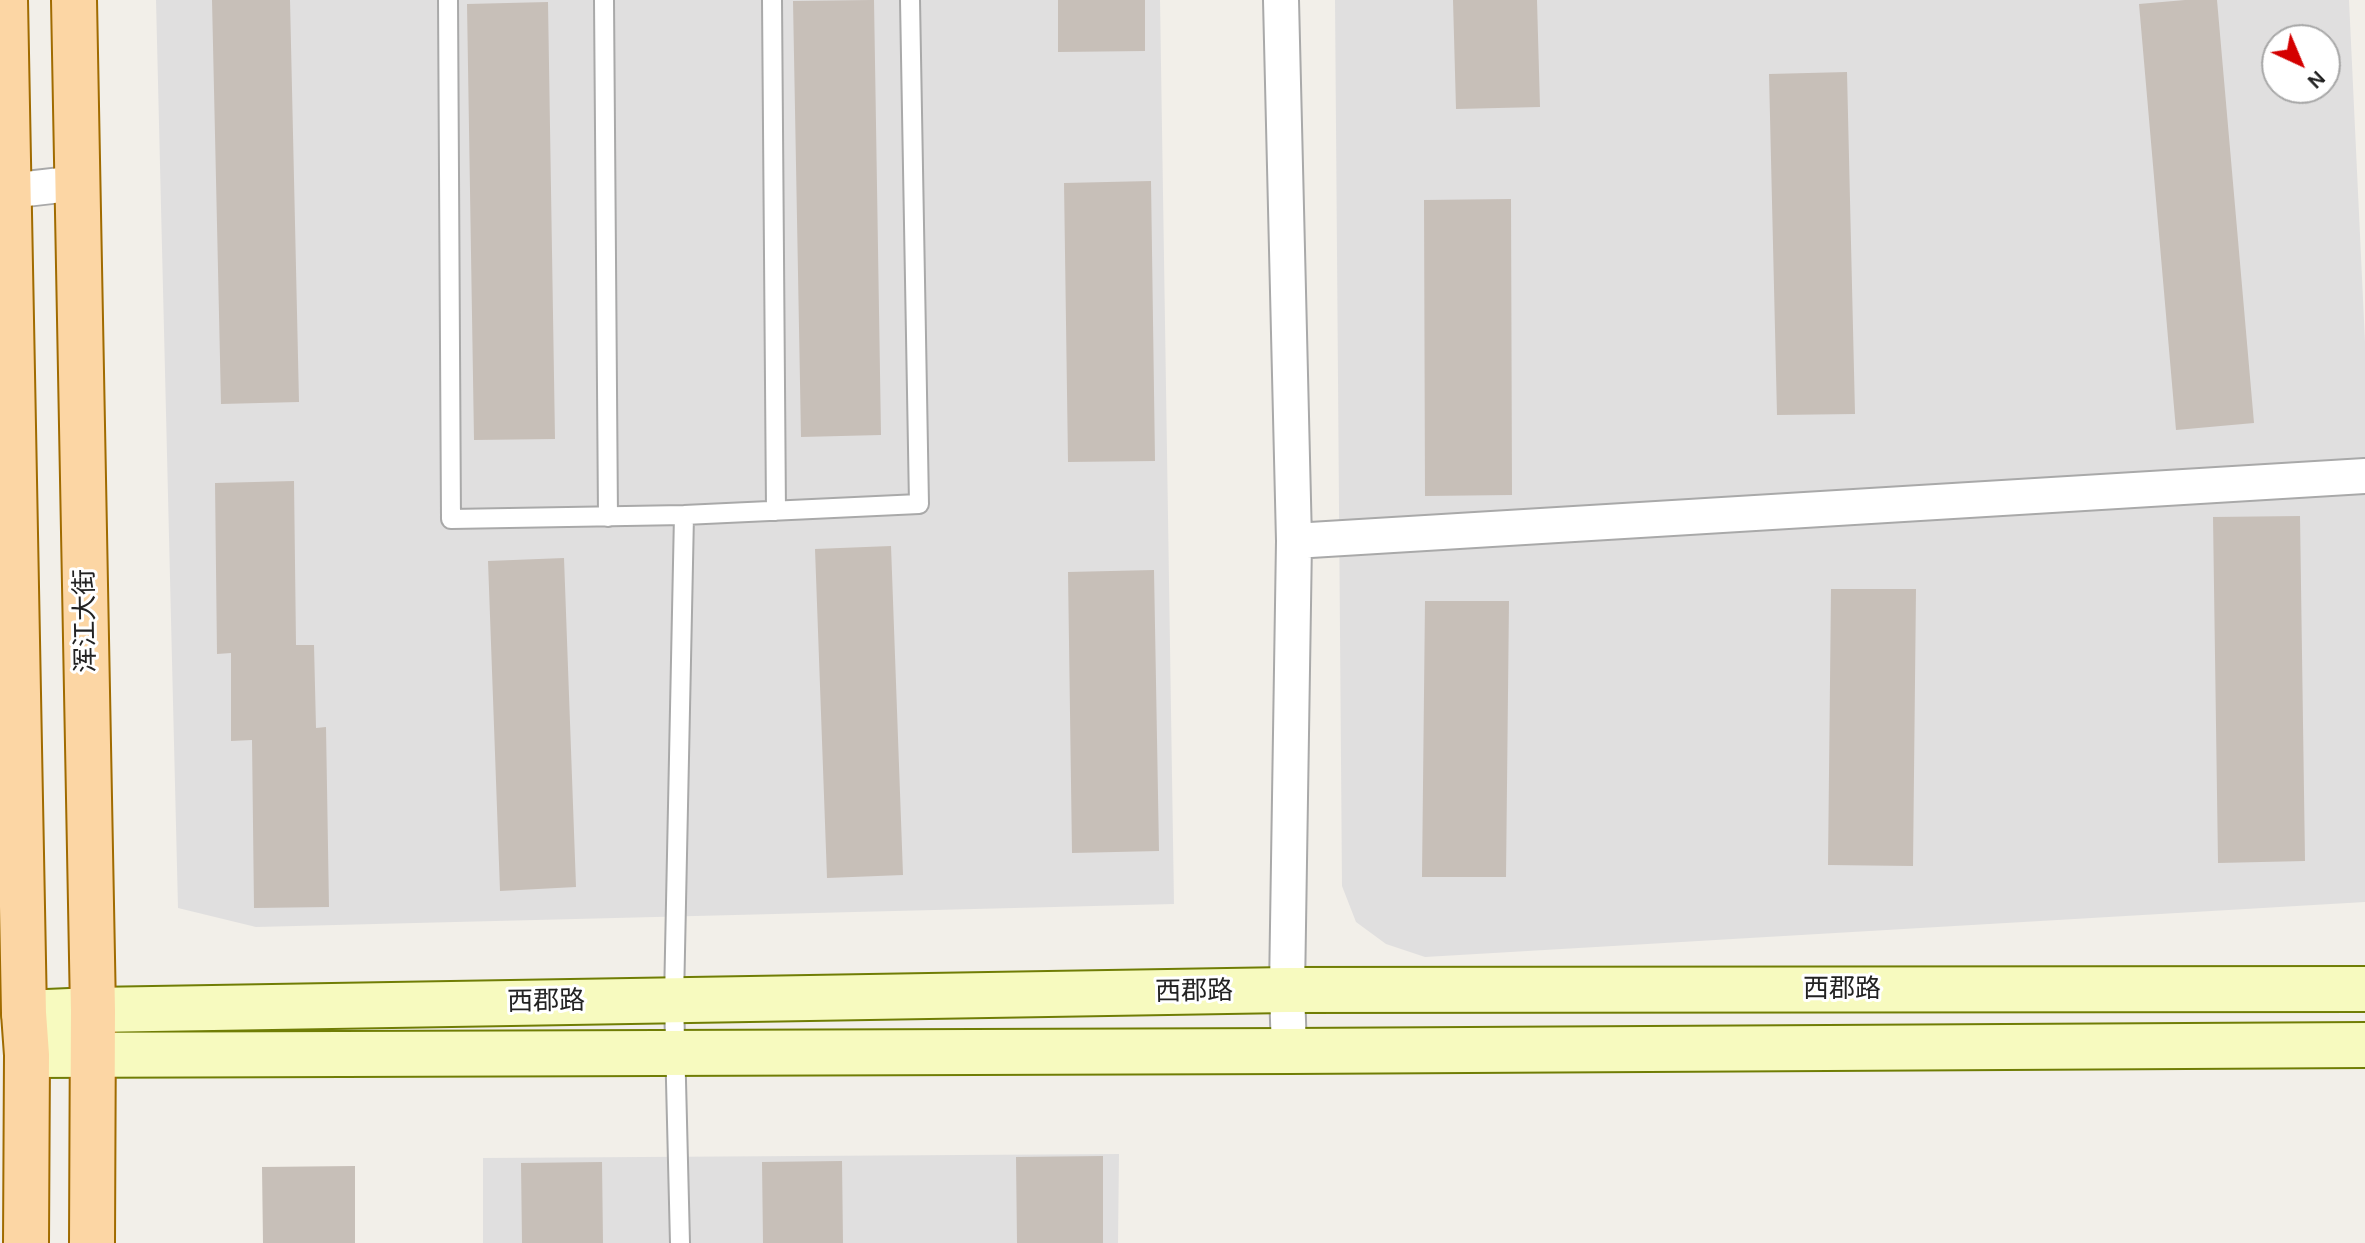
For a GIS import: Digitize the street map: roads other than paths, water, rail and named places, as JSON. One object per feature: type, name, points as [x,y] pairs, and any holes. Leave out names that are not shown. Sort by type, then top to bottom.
[{"type":"main road","points":[[5,0],[4,192],[26,1034],[13,1188],[26,1243]]},
{"type":"main road","name":"浑江大街","points":[[74,0],[94,1053],[92,1243]]},
{"type":"street","points":[[1281,0],[1294,541],[1287,990],[1289,1051]]},
{"type":"street","points":[[4,192],[78,183]]},
{"type":"street","points":[[1294,541],[2365,476]]},
{"type":"street","name":"西郡路","points":[[26,1034],[93,1010],[1287,990],[2365,989]]},
{"type":"street","name":"西郡路","points":[[26,1034],[94,1053],[2365,1045]]},
{"type":"lane","points":[[448,0],[451,519],[684,515],[919,504],[910,0]]},
{"type":"lane","points":[[604,0],[608,517]]},
{"type":"lane","points":[[772,0],[776,511]]},
{"type":"lane","points":[[680,1243],[674,1000],[684,515]]}]
